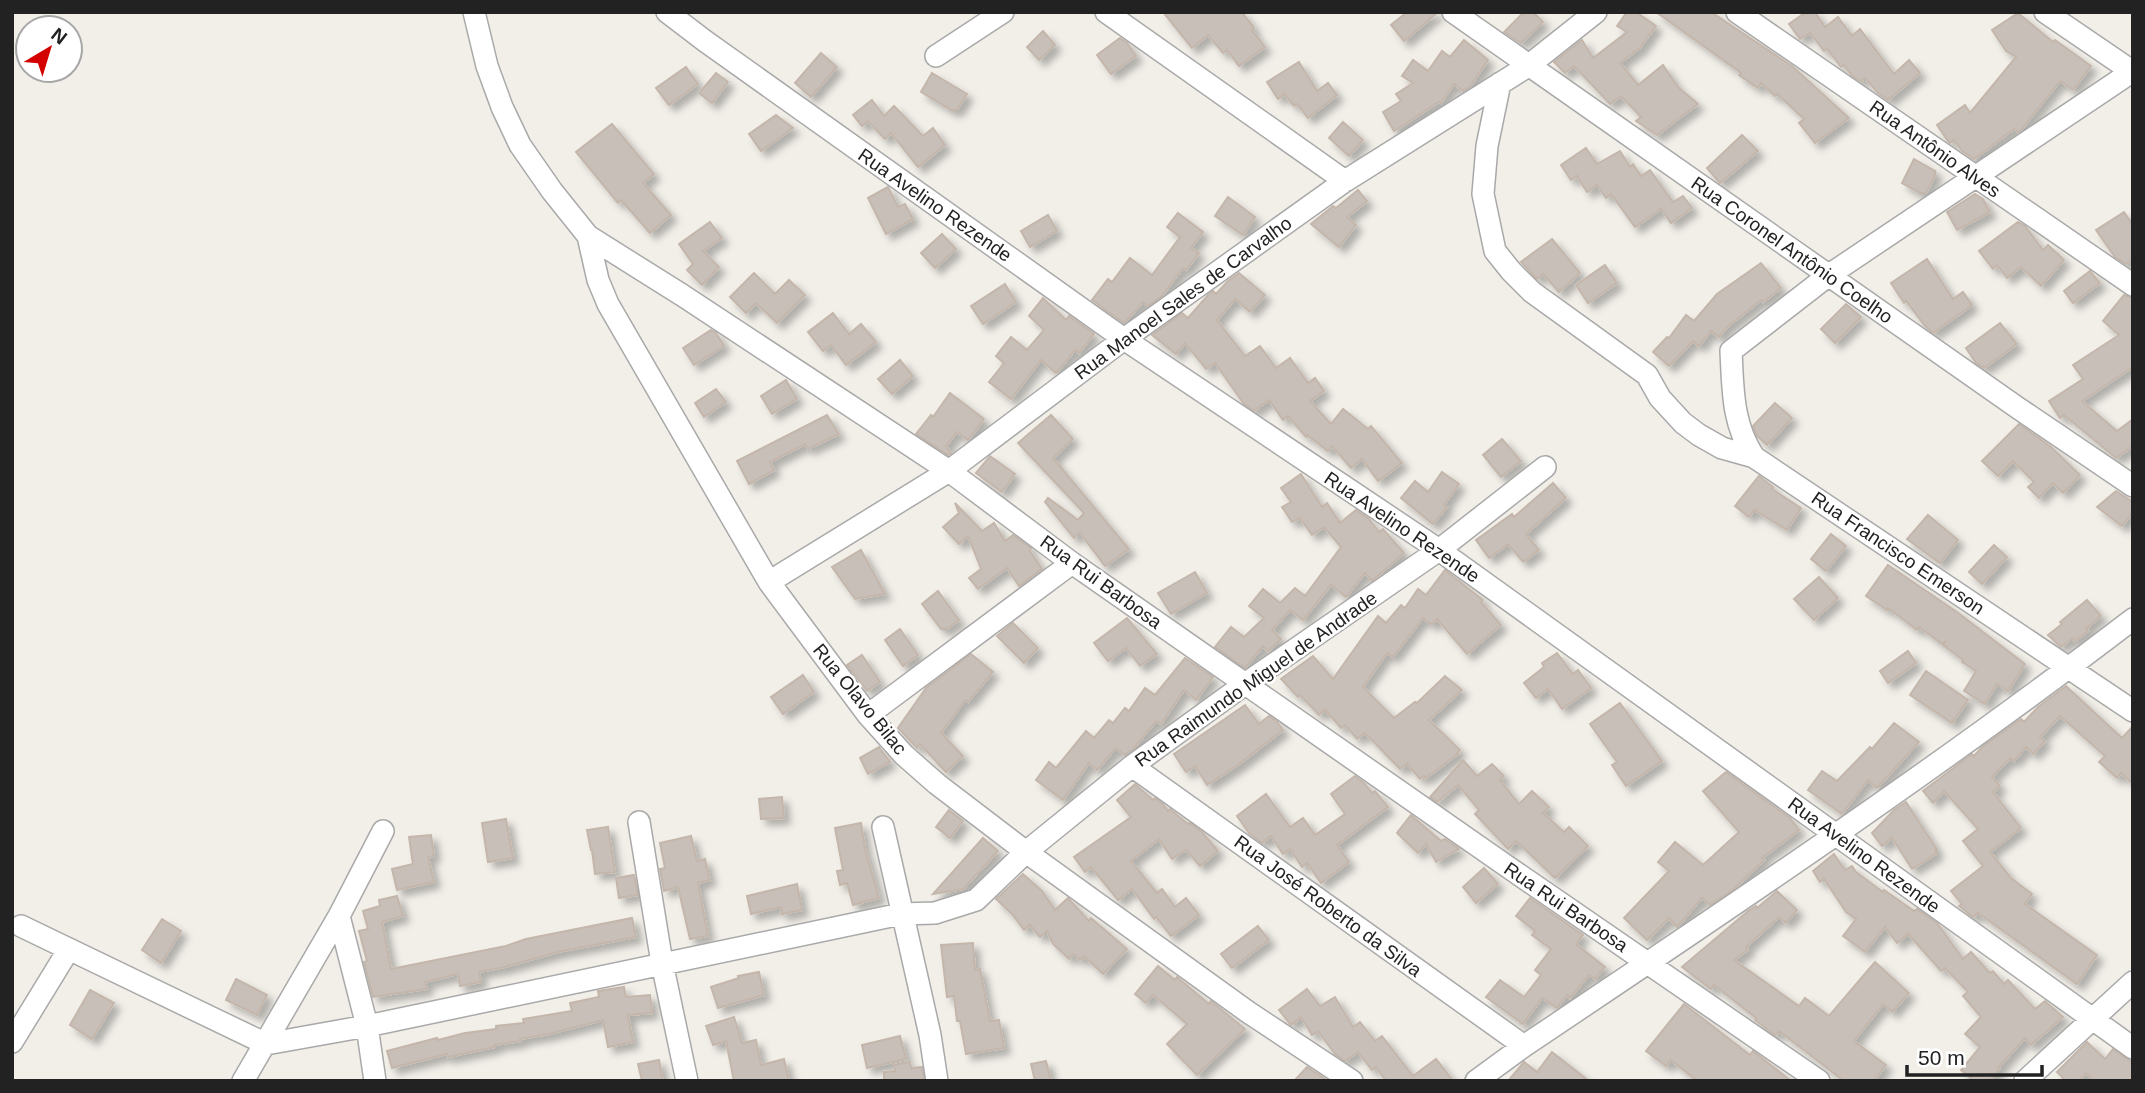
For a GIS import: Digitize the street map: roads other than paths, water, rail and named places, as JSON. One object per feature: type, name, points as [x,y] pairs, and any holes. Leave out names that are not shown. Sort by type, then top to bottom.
[{"type":"street","name":"Rua Rui Barbosa","points":[[474,12],[491,76],[520,145],[588,236],[950,471],[1072,563],[1819,1081]]},
{"type":"street","name":"Rua Avelino Rezende","points":[[667,12],[715,49],[1124,339],[1438,550],[2133,1048]]},
{"type":"street","points":[[936,56],[1003,12]]},
{"type":"street","points":[[1106,12],[1345,181]]},
{"type":"street","name":"Rua Coronel Antônio Coelho","points":[[1453,12],[2133,486]]},
{"type":"street","name":"Rua Manoel Sales de Carvalho","points":[[769,582],[950,471],[1124,339],[1345,181],[1528,66],[1596,12]]},
{"type":"street","name":"Rua Antônio Alves","points":[[1737,12],[2133,285]]},
{"type":"street","points":[[1829,275],[2132,72],[2045,12]]},
{"type":"street","points":[[1500,83],[1487,146],[1483,194],[1494,251],[1532,292],[1647,375],[1660,398],[1683,423],[1722,448],[1754,457]]},
{"type":"street","name":"Rua Olavo Bilac","points":[[588,236],[598,280],[608,304],[769,582],[868,715],[904,755],[937,784],[1026,852],[1248,1012],[1352,1081]]},
{"type":"street","name":"Rua Francisco Emerson","points":[[1829,275],[1731,351],[1735,418],[1754,457],[2133,711]]},
{"type":"street","name":"Rua Raimundo Miguel de Andrade","points":[[901,914],[935,913],[976,900],[1026,852],[1132,766],[1438,550],[1545,467]]},
{"type":"street","points":[[868,715],[1072,563]]},
{"type":"street","points":[[1476,1081],[1836,835],[2133,619]]},
{"type":"street","name":"Rua José Roberto da Silva","points":[[1132,766],[1524,1046]]},
{"type":"street","points":[[639,822],[662,963],[687,1081]]},
{"type":"street","points":[[883,827],[930,1035],[937,1081]]},
{"type":"street","points":[[243,1081],[339,916],[383,831]]},
{"type":"street","points":[[21,926],[266,1044],[367,1026],[901,914]]},
{"type":"street","points":[[339,916],[367,1026],[375,1081]]},
{"type":"street","points":[[12,1042],[69,950]]},
{"type":"street","points":[[2025,1081],[2133,982]]}]
